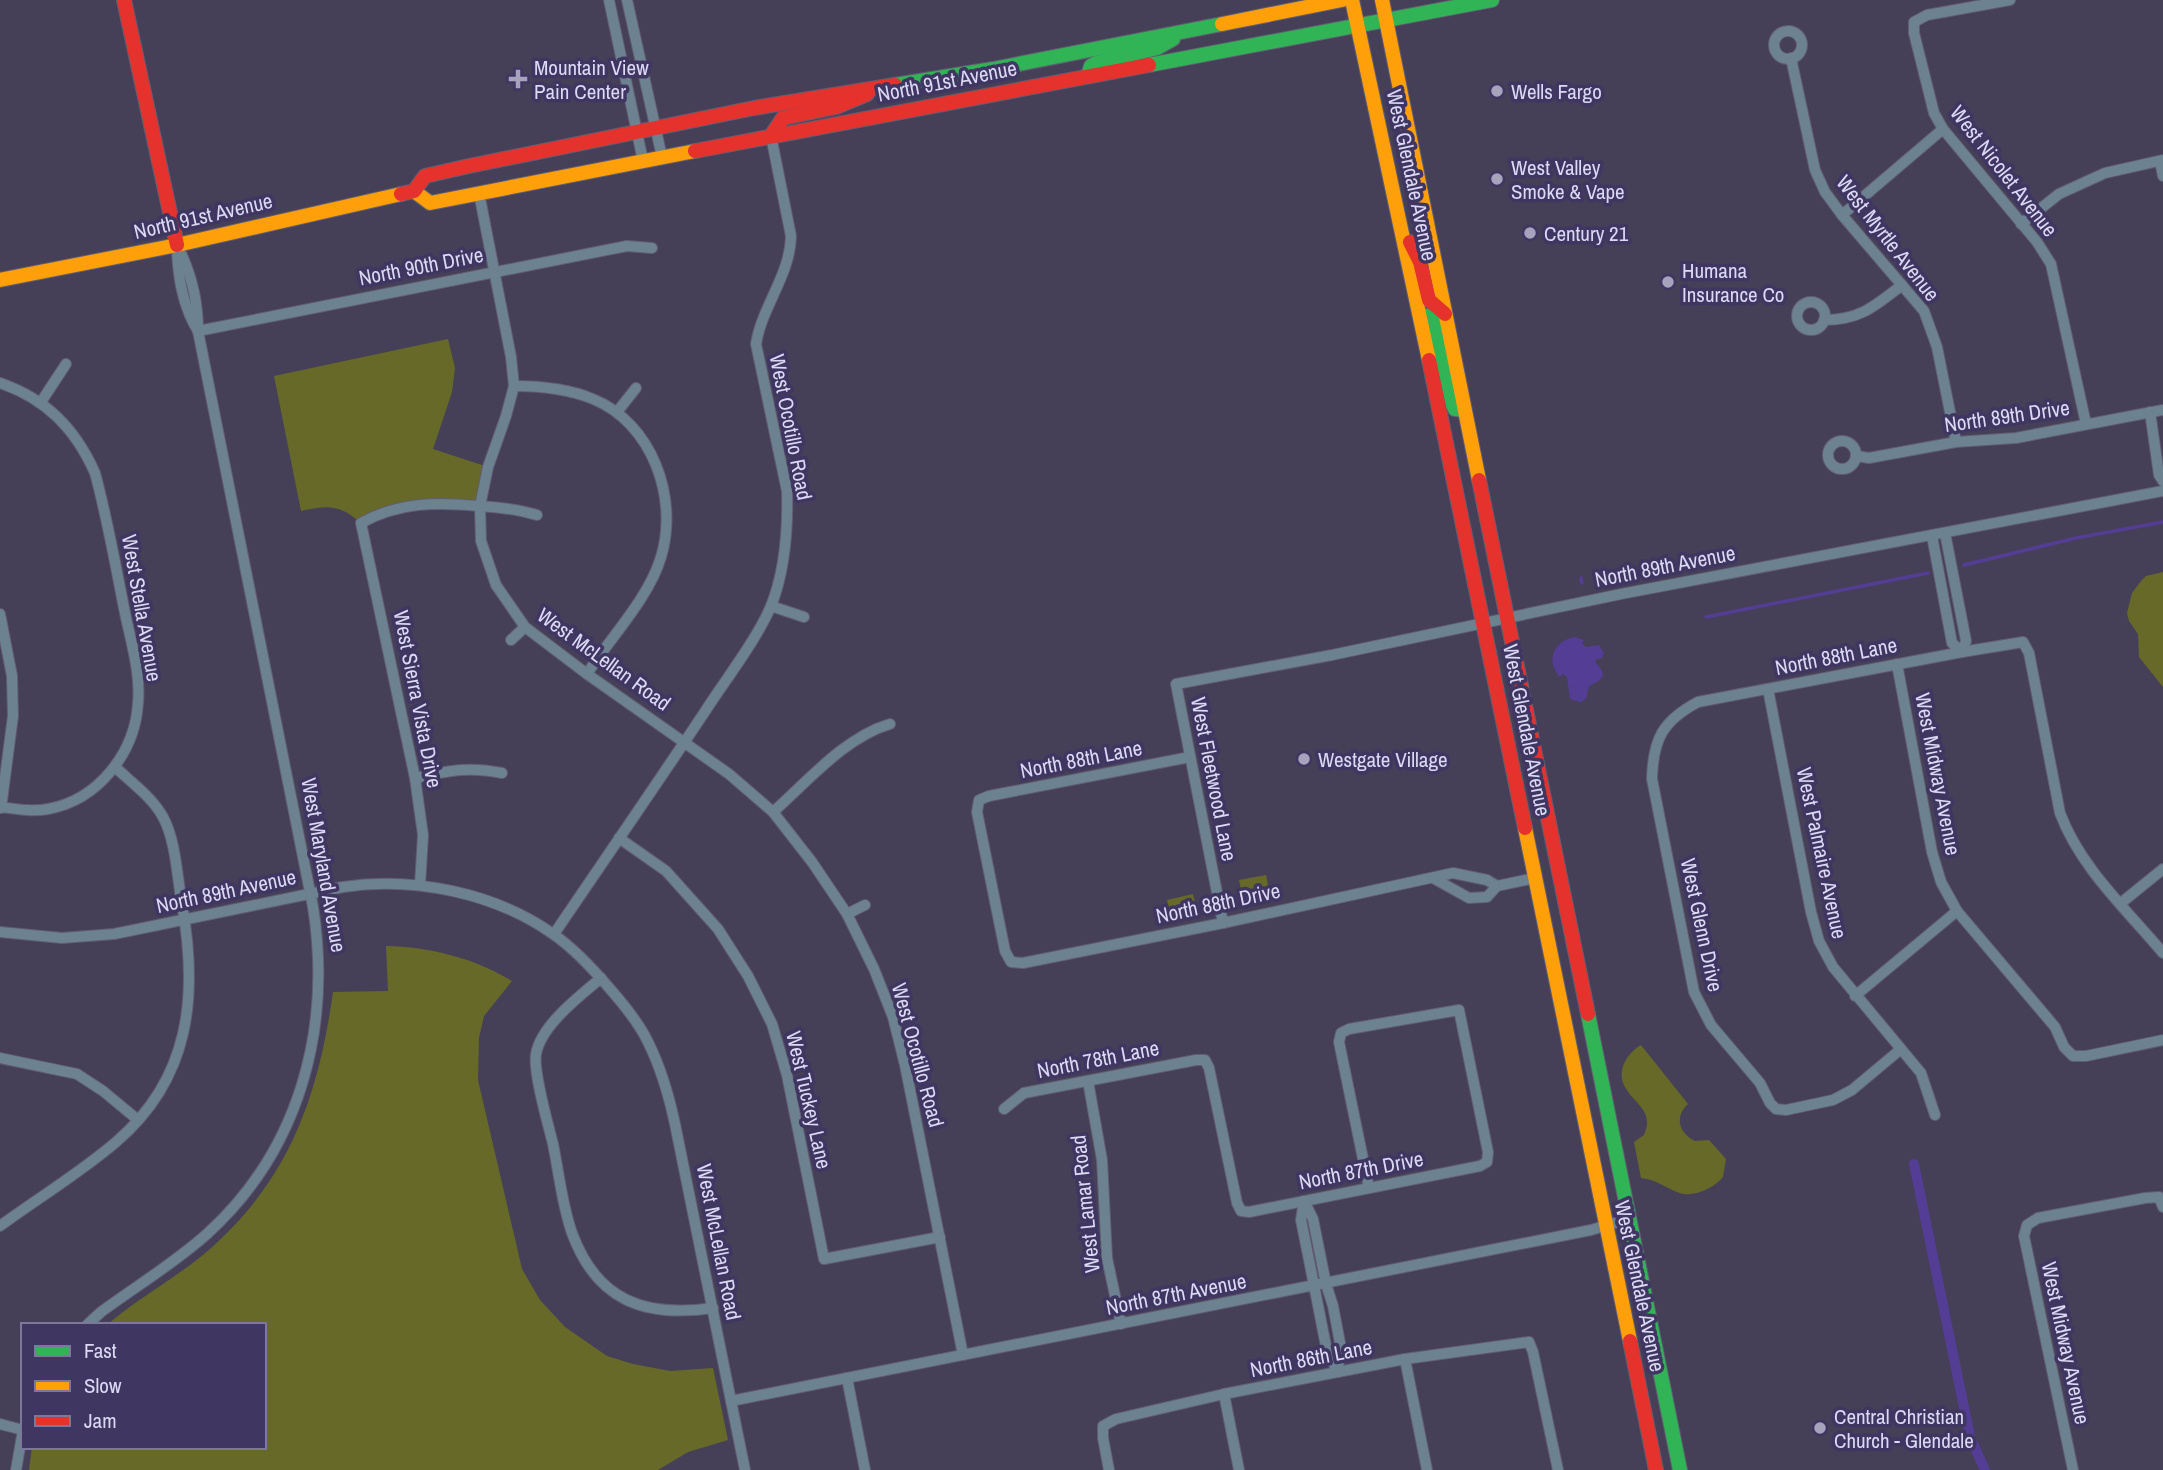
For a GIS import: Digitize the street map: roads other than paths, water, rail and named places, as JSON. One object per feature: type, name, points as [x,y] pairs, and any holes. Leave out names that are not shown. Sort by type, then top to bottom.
[{"type":"main road","name":"West Maryland Avenue","points":[[124,0],[177,245]]},
{"type":"main road","name":"North 91st Avenue","points":[[0,280],[177,245],[414,191],[425,176],[754,108],[993,69],[1342,0]]},
{"type":"main road","name":"West Glendale Avenue","points":[[1352,0],[1420,316],[1656,1470]]},
{"type":"main road","name":"West Glendale Avenue","points":[[1381,0],[1680,1470]]},
{"type":"main road","name":"North 91st Avenue","points":[[414,191],[430,203],[1492,0]]},
{"type":"main road","points":[[1088,76],[1091,66],[1096,63],[1157,48],[1187,31]]},
{"type":"main road","points":[[771,136],[783,118],[851,102],[881,87]]},
{"type":"main road","points":[[1401,226],[1420,262],[1429,300],[1445,314]]},
{"type":"main road","points":[[1420,316],[1430,316],[1434,320],[1453,405],[1455,410],[1464,410]]},
{"type":"main road","points":[[1535,878],[1558,873]]},
{"type":"street","points":[[609,0],[643,161]]},
{"type":"street","points":[[628,0],[662,157]]},
{"type":"street","name":"West Nicolet Avenue","points":[[2010,0],[1927,15],[1914,22],[1914,33],[1934,113],[1943,129],[2037,242],[2051,264],[2087,424]]},
{"type":"street","name":"West Myrtle Avenue","points":[[1791,58],[1815,170],[1825,192],[1924,311],[1937,347],[1956,442]]},
{"type":"street","points":[[1842,215],[1943,129]]},
{"type":"street","name":"West Ocotillo Road","points":[[771,136],[791,236],[791,252],[787,267],[758,329],[756,344],[787,491],[785,543],[771,606],[685,743],[729,774],[773,812],[812,862],[847,914],[874,969],[892,1017],[905,1065],[963,1355]]},
{"type":"street","points":[[2021,224],[2059,194],[2105,173],[2161,160],[2163,176]]},
{"type":"street","name":"West McLellan Road","points":[[479,193],[511,357],[514,386],[488,467],[480,506],[481,541],[496,585],[525,627],[685,743]]},
{"type":"street","name":"West Maryland Avenue","points":[[90,1323],[212,1229],[246,1191],[280,1139],[302,1084],[317,1020],[320,966],[310,893],[198,331],[190,319],[185,303],[178,268],[177,245]]},
{"type":"street","name":"North 90th Drive","points":[[198,331],[627,246],[652,248]]},
{"type":"street","points":[[1824,320],[1843,320],[1858,316],[1902,285]]},
{"type":"street","points":[[0,383],[41,402],[66,365]]},
{"type":"street","points":[[514,386],[566,391],[593,399],[617,412],[639,435],[659,471],[666,494],[668,517],[662,557],[651,581],[587,674]]},
{"type":"street","points":[[617,412],[636,388]]},
{"type":"street","name":"West Stella Avenue","points":[[41,402],[58,416],[80,443],[95,473],[136,669],[138,703],[133,732],[115,767]]},
{"type":"street","name":"North 89th Drive","points":[[1856,456],[1869,458],[1956,442],[2016,438],[2163,410]]},
{"type":"street","points":[[2150,412],[2159,475],[2163,481]]},
{"type":"street","name":"North 89th Avenue","points":[[1176,684],[1332,655],[1662,586],[2163,491]]},
{"type":"street","name":"West Sierra Vista Drive","points":[[420,885],[423,835],[415,778],[361,523],[382,512],[424,503],[480,506]]},
{"type":"street","points":[[480,506],[517,509],[537,516]]},
{"type":"street","points":[[1932,536],[1952,643],[1962,652],[1966,641],[1945,533]]},
{"type":"street","points":[[771,606],[804,617]]},
{"type":"street","points":[[0,614],[12,676],[13,716],[0,808],[31,811],[70,802],[94,789],[115,767],[145,794],[163,817],[170,838],[185,919],[191,974],[186,1028],[171,1069],[156,1098],[116,1142],[0,1226]]},
{"type":"street","points":[[511,640],[525,627]]},
{"type":"street","name":"North 88th Lane","points":[[1664,727],[1678,713],[1698,702],[2023,642],[2029,653],[2063,823],[2078,853],[2121,903]]},
{"type":"street","name":"West Midway Avenue","points":[[1897,664],[1932,852],[1941,882],[1957,911],[2055,1027],[2064,1046],[2073,1056],[2085,1056],[2163,1040]]},
{"type":"street","name":"West Fleetwood Lane","points":[[1176,684],[1223,923]]},
{"type":"street","name":"West Palmaire Avenue","points":[[1768,689],[1814,926],[1825,955],[1855,996],[1921,1073],[1935,1115]]},
{"type":"street","points":[[773,812],[856,738],[890,724]]},
{"type":"street","name":"West Glenn Drive","points":[[1664,727],[1652,758],[1652,779],[1693,992],[1711,1025],[1760,1083],[1776,1109],[1786,1110],[1833,1100],[1852,1090],[1900,1049]]},
{"type":"street","points":[[554,934],[685,743]]},
{"type":"street","name":"North 88th Lane","points":[[1011,962],[1004,951],[976,812],[979,800],[1191,757]]},
{"type":"street","points":[[415,778],[462,768],[480,768],[502,773]]},
{"type":"street","name":"West Tuckey Lane","points":[[619,838],[666,871],[718,929],[748,976],[772,1024],[787,1075],[824,1259],[940,1237]]},
{"type":"street","points":[[2163,869],[2121,903],[2163,953]]},
{"type":"street","name":"North 88th Drive","points":[[1011,962],[1023,962],[1223,923],[1454,873],[1487,880],[1497,886]]},
{"type":"street","points":[[1433,878],[1469,898],[1474,879]]},
{"type":"street","name":"North 88th Drive","points":[[1469,898],[1487,897],[1497,886],[1535,878]]},
{"type":"street","name":"North 89th Avenue","points":[[0,932],[62,938],[114,934],[360,884],[420,885],[465,894],[504,907],[554,934]]},
{"type":"street","points":[[847,914],[865,905]]},
{"type":"street","points":[[1855,996],[1957,911]]},
{"type":"street","name":"West McLellan Road","points":[[554,934],[601,978],[633,1018],[648,1041],[660,1070],[675,1124],[745,1470]]},
{"type":"street","points":[[601,978],[558,1018],[544,1035],[536,1055],[539,1081],[571,1230],[589,1268],[605,1286],[630,1302],[662,1311],[713,1308]]},
{"type":"street","name":"North 87th Drive","points":[[1241,1211],[1249,1212],[1479,1166],[1487,1162],[1488,1152],[1459,1010],[1349,1029],[1341,1033],[1339,1042],[1368,1188]]},
{"type":"street","points":[[0,1058],[77,1074],[138,1120]]},
{"type":"street","name":"North 78th Lane","points":[[1003,1109],[1024,1093],[1205,1060],[1241,1211]]},
{"type":"street","name":"West Lamar Road","points":[[1088,1081],[1102,1160],[1107,1258],[1121,1324]]},
{"type":"street","points":[[1304,1201],[1313,1219],[1338,1332],[1338,1373]]},
{"type":"street","points":[[1304,1201],[1301,1220],[1323,1335],[1338,1373]]},
{"type":"street","name":"West Midway Avenue","points":[[2073,1470],[2024,1236],[2027,1225],[2038,1218],[2161,1202]]},
{"type":"street","name":"North 87th Avenue","points":[[731,1401],[1326,1284],[1591,1230],[1628,1219]]},
{"type":"street","points":[[1323,1335],[1338,1332]]},
{"type":"street","name":"North 86th Lane","points":[[1109,1470],[1102,1438],[1103,1426],[1116,1419],[1224,1394],[1405,1359],[1529,1342],[1558,1470]]},
{"type":"street","points":[[1405,1359],[1427,1470]]},
{"type":"street","points":[[847,1378],[865,1470]]},
{"type":"street","points":[[1224,1394],[1239,1470]]},
{"type":"street","points":[[0,1424],[21,1429]]},
{"type":"street","points":[[16,1470],[21,1441]]},
{"type":"waterway","points":[[1964,565],[2076,538],[2163,522]]},
{"type":"waterway","points":[[1706,617],[1928,573]]},
{"type":"waterway","points":[[1581,578],[1582,583]]},
{"type":"waterway","points":[[1914,1164],[1970,1437],[1985,1470]]},
{"type":"place","name":"Mountain View Pain Center","points":[[518,79]]},
{"type":"place","name":"Wells Fargo","points":[[1497,91]]},
{"type":"place","name":"West Valley Smoke & Vape","points":[[1497,179]]},
{"type":"place","name":"Century 21","points":[[1530,233]]},
{"type":"place","name":"Humana Insurance Co","points":[[1668,282]]},
{"type":"place","name":"Westgate Village","points":[[1304,759]]},
{"type":"place","name":"Central Christian Church - Glendale","points":[[1820,1428]]}]
